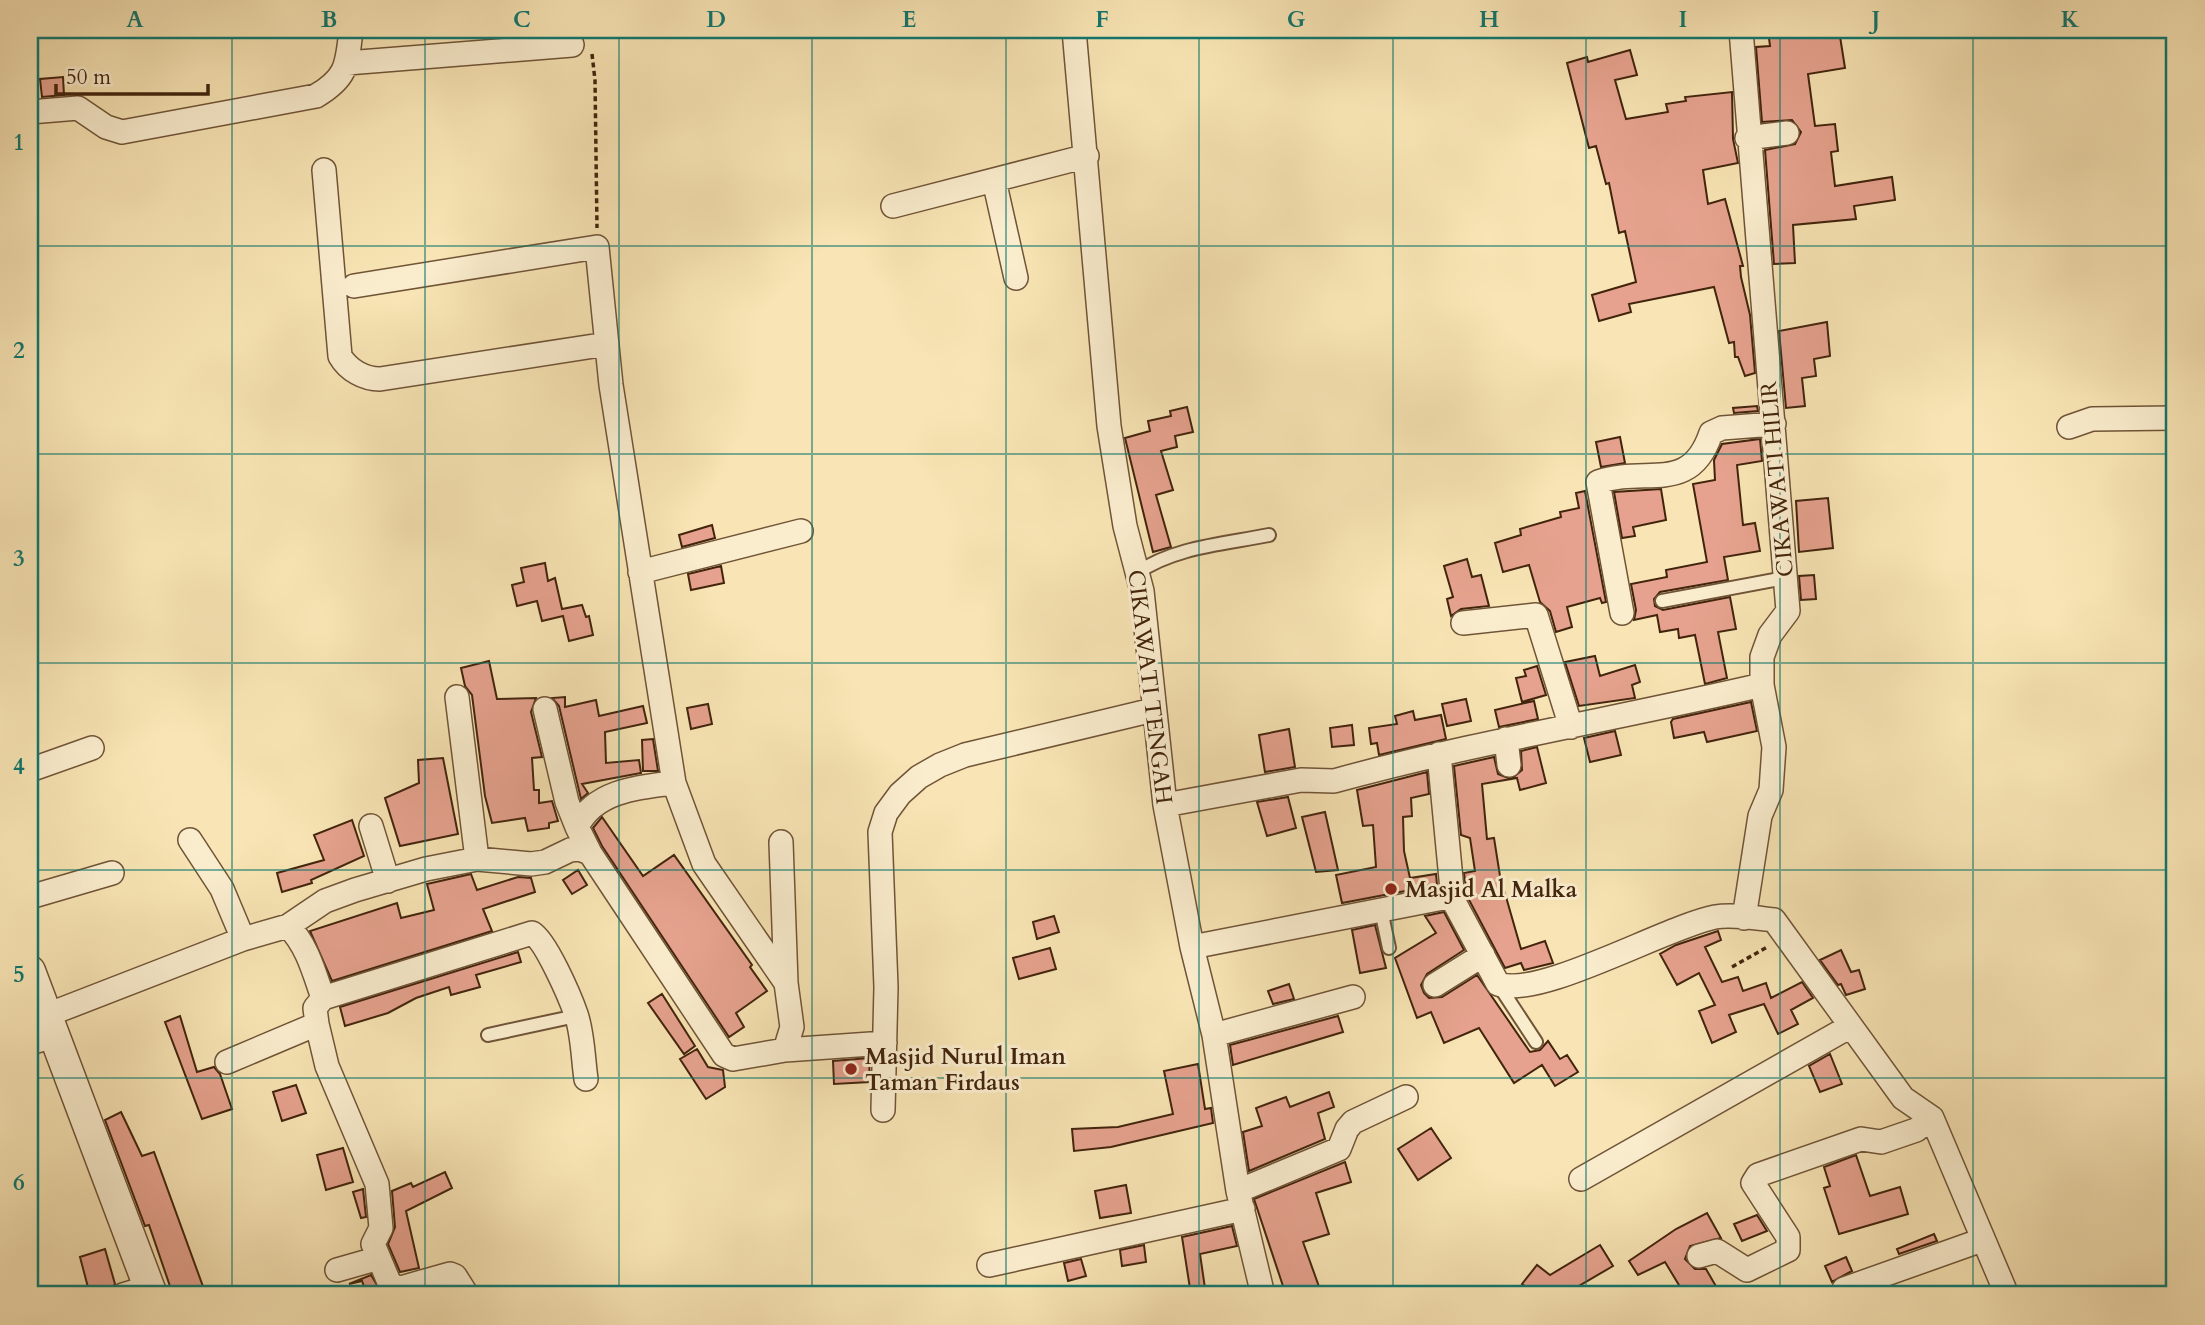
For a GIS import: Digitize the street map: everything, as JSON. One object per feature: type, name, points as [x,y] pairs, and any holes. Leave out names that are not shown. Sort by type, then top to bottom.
[{"type":"street","points":[[30,112],[78,108],[106,127],[122,132],[150,129],[316,96],[342,77],[347,63],[351,30]]},
{"type":"street","name":"CIKAWATI TENGAH","points":[[1074,30],[1109,426],[1125,526],[1142,591],[1165,805],[1192,947],[1214,1035],[1240,1200],[1263,1295]]},
{"type":"street","name":"CIKAWATI HILIR","points":[[1741,30],[1747,138],[1774,424],[1787,611],[1766,645],[1762,685],[1774,747],[1772,780],[1760,816],[1744,918]]},
{"type":"street","points":[[347,63],[582,48]]},
{"type":"street","points":[[1747,138],[1787,133]]},
{"type":"street","points":[[893,205],[1087,156]]},
{"type":"street","points":[[324,170],[340,356],[346,366],[370,379],[380,379],[607,344]]},
{"type":"street","points":[[994,180],[1016,278]]},
{"type":"street","points":[[354,286],[597,247],[607,344],[674,783],[704,864],[786,983]]},
{"type":"street","points":[[2069,427],[2092,419],[2175,418]]},
{"type":"street","points":[[1622,613],[1598,482],[1680,472],[1697,463],[1704,453],[1711,433],[1722,428],[1774,424]]},
{"type":"street","points":[[640,572],[801,531]]},
{"type":"street","points":[[1463,623],[1536,615],[1571,727]]},
{"type":"street","points":[[1165,805],[1301,780],[1334,781],[1543,730],[1571,727],[1762,685]]},
{"type":"street","points":[[457,697],[477,859]]},
{"type":"street","points":[[545,709],[567,802],[590,853],[724,1055],[733,1059],[785,1050],[885,1043]]},
{"type":"street","points":[[883,1110],[886,987],[880,832],[886,813],[900,794],[919,777],[965,755],[1153,710]]},
{"type":"street","points":[[1506,739],[1509,765]]},
{"type":"street","points":[[30,770],[92,748]]},
{"type":"street","points":[[1439,754],[1453,900],[1498,984],[1509,988],[1524,986],[1718,916],[1774,920],[1903,1098],[1932,1118],[2007,1295]]},
{"type":"street","points":[[577,827],[592,806],[604,798],[674,783]]},
{"type":"street","points":[[371,826],[388,881]]},
{"type":"street","points":[[190,840],[222,889],[243,939]]},
{"type":"street","points":[[782,842],[786,983],[792,1027],[785,1050]]},
{"type":"street","points":[[44,1031],[243,939],[288,926],[325,901],[388,881],[477,859],[531,864],[545,862],[570,850],[590,853]]},
{"type":"street","points":[[30,897],[112,873]]},
{"type":"street","points":[[1192,947],[1443,898],[1453,900]]},
{"type":"street","points":[[288,926],[298,936],[309,958],[323,998]]},
{"type":"street","points":[[467,1295],[455,1276],[450,1274],[397,1289],[389,1282],[373,1244],[382,1219],[377,1184],[327,1066],[315,1008],[323,998],[532,933],[538,937],[545,949],[576,1016],[586,1079]]},
{"type":"street","points":[[1435,985],[1483,955]]},
{"type":"street","points":[[30,971],[44,1031],[141,1293]]},
{"type":"street","points":[[1214,1035],[1353,997]]},
{"type":"street","points":[[227,1062],[317,1024]]},
{"type":"street","points":[[1581,1179],[1849,1027]]},
{"type":"street","points":[[989,1265],[1240,1200],[1339,1149],[1347,1129],[1353,1122],[1406,1097]]},
{"type":"street","points":[[1699,1256],[1717,1251],[1746,1270],[1788,1250],[1788,1237],[1753,1183],[1758,1175],[1861,1139],[1881,1142],[1916,1130],[1932,1118]]},
{"type":"street","points":[[1844,1289],[1982,1240]]},
{"type":"street","points":[[337,1270],[379,1258]]},
{"type":"lane","points":[[1137,573],[1154,561],[1184,552],[1269,536]]},
{"type":"lane","points":[[1662,601],[1785,578]]},
{"type":"lane","points":[[1381,910],[1389,948]]},
{"type":"lane","points":[[1498,984],[1536,1042]]},
{"type":"lane","points":[[488,1035],[576,1016]]},
{"type":"path","points":[[582,48],[595,80],[597,247]]},
{"type":"path","points":[[1732,967],[1787,937]]},
{"type":"building","points":[[1768,30],[1839,30],[1845,68],[1808,74],[1815,126],[1835,124],[1838,151],[1831,152],[1835,186],[1892,177],[1895,200],[1854,206],[1856,219],[1793,225],[1795,263],[1774,264],[1765,150],[1795,144],[1801,132],[1792,120],[1762,122],[1756,47],[1770,46]]},
{"type":"building","points":[[1630,50],[1637,75],[1615,80],[1626,119],[1668,112],[1666,104],[1686,101],[1685,97],[1732,92],[1733,139],[1738,163],[1703,170],[1708,204],[1725,199],[1743,266],[1740,266],[1741,277],[1750,315],[1755,373],[1745,376],[1738,357],[1735,357],[1734,342],[1729,343],[1714,287],[1629,304],[1631,312],[1599,321],[1592,295],[1636,282],[1625,231],[1619,233],[1609,183],[1606,184],[1596,146],[1589,148],[1567,63],[1587,57],[1588,62]]},
{"type":"building","points":[[63,77],[64,95],[42,97],[40,79]]},
{"type":"building","points":[[1827,322],[1830,356],[1814,359],[1816,376],[1802,378],[1805,406],[1786,408],[1779,331]]},
{"type":"building","points":[[1757,406],[1758,411],[1734,413],[1733,408]]},
{"type":"building","points":[[1187,407],[1193,432],[1175,436],[1177,447],[1161,451],[1173,490],[1156,495],[1171,547],[1153,552],[1125,438],[1150,431],[1148,421],[1171,416],[1170,411]]},
{"type":"building","points":[[1620,437],[1625,463],[1601,467],[1596,442]]},
{"type":"building","points":[[1760,439],[1762,461],[1737,465],[1743,525],[1755,523],[1760,551],[1724,557],[1728,580],[1660,592],[1654,599],[1655,606],[1663,610],[1730,597],[1736,629],[1718,632],[1727,678],[1705,684],[1695,635],[1679,638],[1678,629],[1660,632],[1657,615],[1634,620],[1636,610],[1631,584],[1667,577],[1666,570],[1707,562],[1693,484],[1715,480],[1714,460],[1722,444]]},
{"type":"building","points":[[1661,489],[1666,520],[1633,527],[1635,536],[1622,538],[1614,492]]},
{"type":"building","points":[[1585,491],[1606,602],[1602,603],[1600,598],[1567,607],[1572,627],[1556,632],[1550,611],[1540,602],[1529,565],[1503,572],[1495,543],[1521,535],[1520,529],[1561,517],[1560,512],[1579,508],[1576,493]]},
{"type":"building","points":[[1828,498],[1833,548],[1799,552],[1796,501]]},
{"type":"building","points":[[712,525],[715,538],[682,547],[679,535]]},
{"type":"building","points":[[1467,559],[1472,577],[1481,575],[1489,606],[1461,609],[1451,616],[1447,599],[1453,597],[1444,566]]},
{"type":"building","points":[[545,563],[548,581],[555,578],[562,609],[582,605],[586,617],[589,616],[593,635],[569,641],[563,616],[542,621],[537,601],[517,606],[512,585],[524,582],[521,568]]},
{"type":"building","points":[[721,566],[724,583],[691,590],[688,574]]},
{"type":"building","points":[[1814,575],[1816,599],[1801,600],[1799,576]]},
{"type":"building","points":[[1595,656],[1600,676],[1635,665],[1640,682],[1632,685],[1635,698],[1579,706],[1565,662]]},
{"type":"building","points":[[489,661],[497,699],[536,698],[531,712],[542,757],[532,758],[534,790],[539,790],[539,803],[552,801],[558,821],[549,823],[549,828],[528,831],[525,818],[492,823],[485,796],[472,695],[465,686],[461,668]]},
{"type":"building","points":[[1537,666],[1546,695],[1522,702],[1516,678],[1526,676],[1524,670]]},
{"type":"building","points":[[565,697],[565,707],[596,700],[599,716],[643,706],[647,723],[605,732],[606,763],[639,760],[641,773],[582,784],[588,793],[581,799],[559,706],[552,698]]},
{"type":"building","points":[[1466,699],[1471,721],[1447,726],[1442,704]]},
{"type":"building","points":[[1534,701],[1538,719],[1499,727],[1495,710]]},
{"type":"building","points":[[1751,702],[1757,731],[1707,742],[1704,732],[1674,738],[1671,722],[1673,719]]},
{"type":"building","points":[[708,704],[712,724],[691,729],[687,708]]},
{"type":"building","points":[[1413,711],[1415,720],[1441,715],[1446,739],[1379,755],[1377,743],[1371,744],[1369,728],[1397,724],[1395,716]]},
{"type":"building","points":[[1352,725],[1354,745],[1332,747],[1330,728]]},
{"type":"building","points":[[1289,729],[1295,767],[1265,772],[1259,735]]},
{"type":"building","points":[[1615,731],[1621,755],[1590,762],[1584,738]]},
{"type":"building","points":[[653,739],[658,771],[643,771],[642,740]]},
{"type":"building","points":[[1537,747],[1546,783],[1520,790],[1517,778],[1482,784],[1487,839],[1494,838],[1500,876],[1521,949],[1545,941],[1553,963],[1524,970],[1521,963],[1505,968],[1467,896],[1464,873],[1475,871],[1470,838],[1461,835],[1454,766],[1494,757],[1498,774],[1511,779],[1522,770],[1521,751]]},
{"type":"building","points":[[443,758],[458,834],[400,846],[385,798],[419,783],[418,760]]},
{"type":"building","points":[[1427,772],[1429,794],[1411,798],[1412,816],[1403,817],[1404,851],[1410,878],[1436,874],[1437,885],[1342,903],[1336,875],[1376,867],[1373,825],[1363,826],[1357,790]]},
{"type":"building","points":[[1288,797],[1296,828],[1267,836],[1257,802]]},
{"type":"building","points":[[1325,812],[1338,870],[1316,872],[1302,817]]},
{"type":"building","points":[[602,817],[643,876],[674,855],[752,965],[750,967],[767,991],[736,1013],[744,1027],[729,1037],[602,846],[593,828]]},
{"type":"building","points":[[352,820],[364,856],[311,880],[312,883],[282,892],[277,873],[324,860],[314,835]]},
{"type":"building","points":[[578,870],[587,885],[572,894],[563,880]]},
{"type":"building","points":[[471,874],[477,890],[518,877],[531,878],[535,892],[483,909],[492,931],[332,981],[310,931],[397,903],[401,918],[434,910],[427,884]]},
{"type":"building","points":[[1444,912],[1464,950],[1427,974],[1421,985],[1424,993],[1429,998],[1442,997],[1477,975],[1530,1052],[1540,1050],[1548,1041],[1560,1059],[1567,1055],[1578,1072],[1555,1086],[1542,1065],[1514,1083],[1479,1028],[1444,1043],[1431,1012],[1417,1018],[1395,958],[1436,933],[1425,916]]},
{"type":"building","points":[[1054,916],[1059,932],[1037,939],[1033,922]]},
{"type":"building","points":[[1375,925],[1386,968],[1360,973],[1352,930]]},
{"type":"building","points":[[1718,931],[1721,940],[1705,947],[1722,982],[1738,977],[1743,991],[1766,983],[1771,998],[1802,982],[1813,998],[1791,1010],[1798,1024],[1778,1034],[1764,1004],[1729,1015],[1736,1032],[1712,1043],[1699,1011],[1715,1005],[1699,973],[1677,985],[1660,954],[1676,945]]},
{"type":"building","points":[[1050,948],[1056,969],[1019,979],[1013,958]]},
{"type":"building","points":[[1841,950],[1851,972],[1859,970],[1865,989],[1846,995],[1841,984],[1838,985],[1820,960]]},
{"type":"building","points":[[518,952],[521,962],[476,975],[480,987],[451,995],[449,987],[416,998],[388,1013],[345,1026],[340,1007]]},
{"type":"building","points":[[1289,984],[1294,999],[1273,1004],[1268,991]]},
{"type":"building","points":[[662,994],[695,1046],[684,1054],[648,1003]]},
{"type":"building","points":[[180,1016],[197,1072],[214,1067],[220,1074],[232,1109],[202,1119],[165,1022]]},
{"type":"building","points":[[1338,1016],[1343,1032],[1233,1065],[1230,1045]]},
{"type":"building","points":[[697,1049],[708,1067],[723,1070],[725,1087],[706,1099],[680,1059]]},
{"type":"building","points":[[1830,1054],[1842,1084],[1820,1092],[1809,1066]]},
{"type":"building","name":"Masjid Nurul Iman Taman Firdaus","points":[[869,1058],[870,1082],[834,1084],[833,1061]]},
{"type":"building","points":[[1198,1064],[1205,1109],[1211,1108],[1213,1123],[1111,1147],[1074,1151],[1072,1129],[1118,1127],[1173,1114],[1164,1071]]},
{"type":"building","points":[[296,1085],[306,1113],[282,1121],[273,1092]]},
{"type":"building","points":[[1329,1092],[1334,1107],[1318,1113],[1325,1139],[1249,1171],[1243,1132],[1262,1126],[1256,1108],[1286,1097],[1290,1107]]},
{"type":"building","points":[[121,1112],[142,1156],[154,1152],[205,1292],[173,1295],[149,1225],[145,1226],[105,1120]]},
{"type":"building","points":[[1431,1128],[1451,1158],[1418,1180],[1398,1149]]},
{"type":"building","points":[[343,1148],[353,1182],[326,1190],[317,1155]]},
{"type":"building","points":[[1856,1155],[1870,1196],[1900,1187],[1908,1214],[1839,1234],[1824,1188],[1830,1186],[1824,1167]]},
{"type":"building","points":[[1345,1162],[1351,1182],[1316,1193],[1329,1234],[1303,1242],[1322,1295],[1286,1295],[1254,1199]]},
{"type":"building","points":[[445,1172],[452,1188],[406,1211],[419,1268],[400,1272],[388,1244],[395,1227],[392,1191],[411,1183],[413,1187]]},
{"type":"building","points":[[1126,1185],[1131,1213],[1100,1218],[1095,1191]]},
{"type":"building","points":[[363,1189],[366,1217],[361,1218],[353,1192]]},
{"type":"building","points":[[1707,1213],[1721,1238],[1690,1246],[1685,1259],[1695,1269],[1706,1269],[1721,1295],[1685,1295],[1665,1262],[1638,1275],[1629,1261],[1676,1229]]},
{"type":"building","points":[[1757,1215],[1767,1231],[1742,1241],[1734,1224]]},
{"type":"building","points":[[1232,1226],[1237,1246],[1200,1254],[1206,1295],[1191,1295],[1182,1237]]},
{"type":"building","points":[[1934,1234],[1937,1241],[1899,1254],[1897,1249]]},
{"type":"building","points":[[1144,1245],[1146,1262],[1122,1266],[1120,1250]]},
{"type":"building","points":[[1600,1245],[1613,1266],[1579,1286],[1590,1295],[1537,1295],[1522,1284],[1537,1265],[1550,1275]]},
{"type":"building","points":[[105,1249],[115,1284],[111,1289],[90,1295],[80,1257]]},
{"type":"building","points":[[1846,1257],[1852,1271],[1832,1282],[1825,1266]]},
{"type":"building","points":[[1081,1259],[1086,1276],[1068,1281],[1064,1263]]},
{"type":"building","points":[[371,1275],[383,1295],[367,1295],[362,1281],[349,1284]]},
{"type":"place","name":"Masjid Al Malka","points":[[1391,889]]},
{"type":"place","name":"Masjid Nurul Iman Taman Firdaus","points":[[851,1069]]}]
